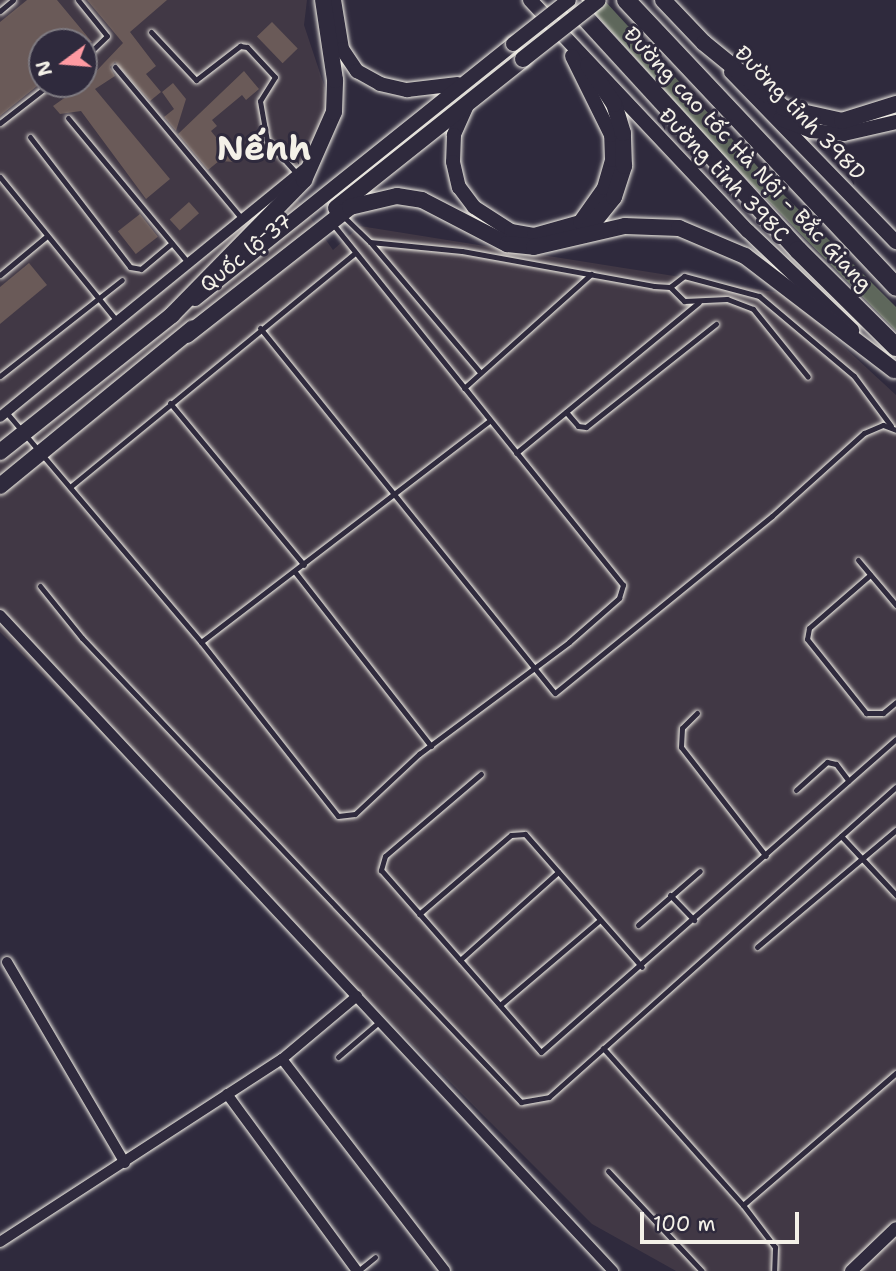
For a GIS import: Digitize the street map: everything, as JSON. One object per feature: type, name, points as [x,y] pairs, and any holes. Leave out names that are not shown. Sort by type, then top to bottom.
[{"type":"highway","name":"Quốc lộ 37","points":[[0,452],[172,315],[303,180],[334,112],[335,80],[323,0]]},
{"type":"highway","name":"Đường cao tốc Hà Nội - Bắc Giang","points":[[569,0],[797,250],[896,347]]},
{"type":"highway","name":"Quốc lộ 37","points":[[0,486],[187,335],[208,311],[598,0]]},
{"type":"highway","name":"Đường cao tốc Hà Nội - Bắc Giang","points":[[626,0],[896,287]]},
{"type":"highway","points":[[663,0],[704,43],[784,108],[812,118],[842,121],[896,104]]},
{"type":"highway","points":[[585,233],[614,197],[624,166],[623,133],[614,104],[589,65]]},
{"type":"highway","points":[[187,335],[336,218],[373,199],[397,196],[422,200],[507,244],[534,247],[585,233],[650,225],[710,239],[789,287],[895,371]]},
{"type":"main road","points":[[334,0],[342,49],[357,71],[380,84],[407,90],[463,83]]},
{"type":"main road","name":"Đường tỉnh 398C","points":[[530,0],[748,232],[895,371]]},
{"type":"main road","points":[[172,315],[569,0]]},
{"type":"main road","points":[[468,103],[454,135],[453,162],[459,187],[474,206],[510,231],[534,235],[580,222],[604,188],[612,160],[611,135],[558,31]]},
{"type":"main road","name":"Đường tỉnh 398D","points":[[704,43],[896,242]]},
{"type":"main road","points":[[753,95],[785,123],[811,131],[844,134],[896,122]]},
{"type":"street","points":[[3,415],[298,175],[314,159]]},
{"type":"street","points":[[0,615],[382,1020],[613,1271]]},
{"type":"street","points":[[7,962],[125,1163]]},
{"type":"street","points":[[0,1242],[282,1059],[358,996]]},
{"type":"street","points":[[282,1059],[445,1271]]},
{"type":"street","points":[[227,1094],[358,1271]]},
{"type":"street","points":[[851,1271],[896,1228]]},
{"type":"lane","points":[[0,11],[13,0]]},
{"type":"lane","points":[[78,0],[107,36],[98,45]]},
{"type":"lane","points":[[151,32],[196,80],[240,46],[260,60],[276,78],[260,101],[265,134],[298,175]]},
{"type":"lane","points":[[115,67],[243,220]]},
{"type":"lane","points":[[0,123],[32,98]]},
{"type":"lane","points":[[68,118],[189,264]]},
{"type":"lane","points":[[30,137],[130,267],[141,269],[172,243]]},
{"type":"lane","points":[[0,177],[117,322]]},
{"type":"lane","points":[[336,218],[370,242],[480,372]]},
{"type":"lane","points":[[3,415],[41,452],[201,642],[338,816],[355,814],[430,746],[533,669],[619,598],[623,585],[355,253],[336,218]]},
{"type":"lane","points":[[0,275],[47,236]]},
{"type":"lane","points":[[370,242],[670,287],[684,301],[727,299],[752,309],[808,377]]},
{"type":"lane","points":[[69,486],[355,253]]},
{"type":"lane","points":[[464,388],[591,274]]},
{"type":"lane","points":[[260,328],[398,494],[551,692],[560,693],[864,433],[894,428],[855,376],[759,296],[684,276],[670,287]]},
{"type":"lane","points":[[0,376],[122,280]]},
{"type":"lane","points":[[516,453],[699,302]]},
{"type":"lane","points":[[566,412],[578,426],[586,427],[716,324]]},
{"type":"lane","points":[[170,403],[304,565]]},
{"type":"lane","points":[[201,642],[398,494],[490,420]]},
{"type":"lane","points":[[858,560],[896,605]]},
{"type":"lane","points":[[295,572],[430,746]]},
{"type":"lane","points":[[870,575],[809,628],[807,639],[866,713],[883,713],[896,702]]},
{"type":"lane","points":[[40,586],[82,638],[510,1095],[533,1103],[549,1097],[896,786]]},
{"type":"lane","points":[[697,713],[682,728],[681,747],[766,856]]},
{"type":"lane","points":[[481,774],[385,856],[381,870],[535,1048],[547,1051],[896,739]]},
{"type":"lane","points":[[796,790],[827,762],[836,764],[849,781]]},
{"type":"lane","points":[[757,947],[864,860],[896,830]]},
{"type":"lane","points":[[419,914],[511,835],[525,834],[642,967]]},
{"type":"lane","points":[[841,836],[896,895]]},
{"type":"lane","points":[[638,925],[700,871]]},
{"type":"lane","points":[[460,960],[558,872]]},
{"type":"lane","points":[[670,895],[694,920]]},
{"type":"lane","points":[[500,1005],[600,920]]},
{"type":"lane","points":[[338,1057],[382,1020]]},
{"type":"lane","points":[[603,1048],[744,1205],[775,1247],[774,1271]]},
{"type":"lane","points":[[744,1205],[896,1073]]},
{"type":"lane","points":[[608,1171],[702,1271]]},
{"type":"lane","points":[[358,1271],[375,1257]]},
{"type":"shaded area","points":[[0,0],[307,0],[304,25],[325,88],[330,122],[291,190],[333,250],[360,226],[787,294],[896,395],[896,1271],[676,1271],[592,1224],[0,632]]},
{"type":"green space","points":[[583,0],[604,0],[780,191],[896,307],[896,331],[722,154]]},
{"type":"building","points":[[27,0],[57,0],[80,28],[28,28],[28,93],[0,116],[0,22]]},
{"type":"building","points":[[87,0],[167,0],[130,32],[156,66],[146,74],[161,92],[150,101],[115,62],[110,67],[115,76],[98,87],[98,69],[123,43]]},
{"type":"building","points":[[272,22],[298,49],[283,63],[257,37]]},
{"type":"building","points":[[244,71],[259,89],[246,100],[242,95],[212,120],[217,126],[211,131],[236,162],[219,161],[208,170],[178,134]]},
{"type":"building","points":[[173,83],[186,99],[176,131],[164,117],[174,109],[162,92]]},
{"type":"building","points":[[98,93],[170,179],[146,199],[81,111],[60,114],[53,106],[64,98],[98,98]]},
{"type":"building","points":[[189,202],[199,213],[180,231],[170,219]]},
{"type":"building","points":[[140,214],[158,237],[136,254],[118,231]]},
{"type":"building","points":[[29,263],[47,285],[0,324],[0,287]]},
{"type":"district","name":"Nếnh","points":[[264,148]]}]
